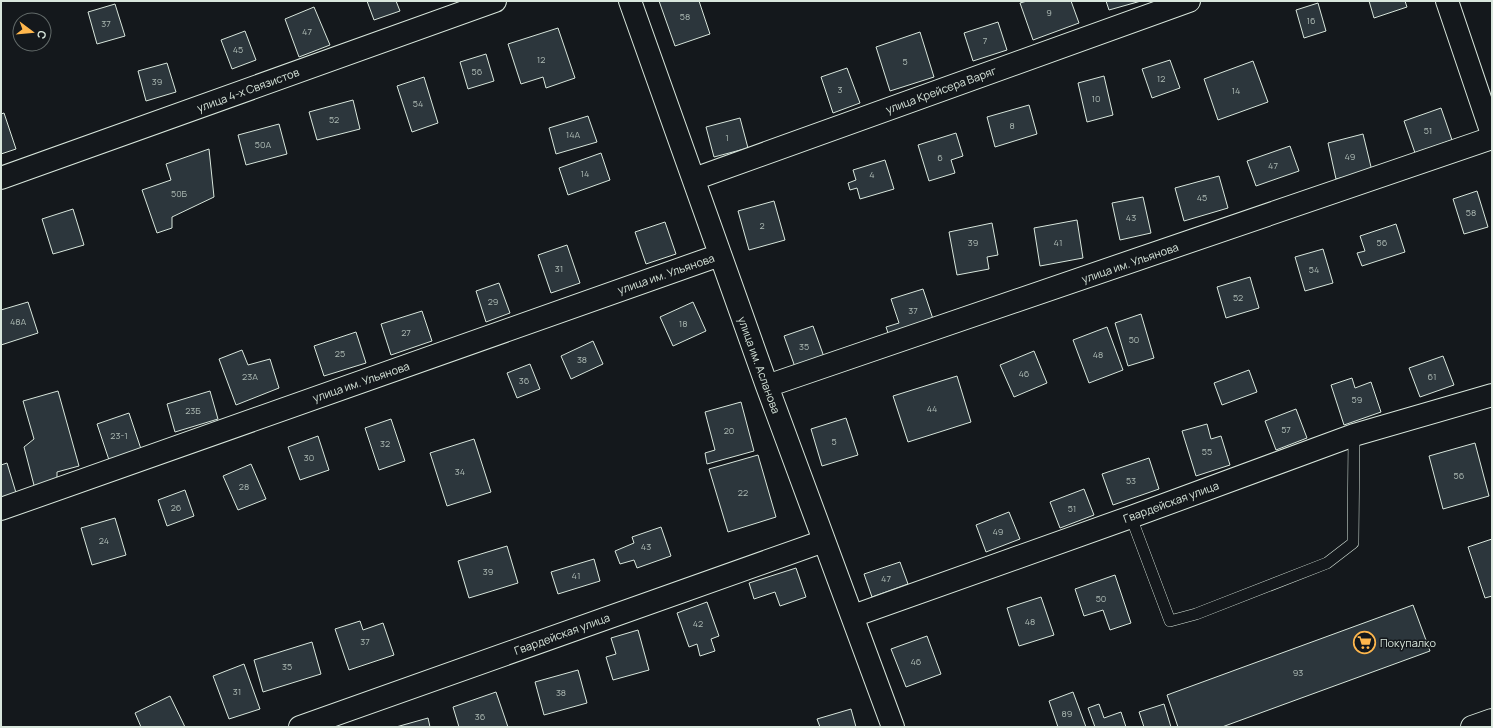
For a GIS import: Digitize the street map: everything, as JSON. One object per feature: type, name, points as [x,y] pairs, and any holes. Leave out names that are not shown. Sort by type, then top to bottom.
[{"type":"street","name":"улица 4-х Связистов","points":[[1,178],[496,1]]},
{"type":"street","name":"улица им. Асланова","points":[[630,1],[767,386],[894,727]]},
{"type":"street","name":"улица Крейсера Варяг","points":[[694,180],[1189,1]]},
{"type":"street","points":[[1447,1],[1492,134]]},
{"type":"street","name":"улица им. Ульянова","points":[[767,386],[1492,138]]},
{"type":"street","name":"улица им. Ульянова","points":[[1,509],[720,255]]},
{"type":"street","name":"Гвардейская улица","points":[[852,616],[1131,517],[1354,435],[1492,396]]},
{"type":"street","name":"Гвардейская улица","points":[[300,727],[824,541]]},
{"type":"street","points":[[1472,727],[1492,720]]},
{"type":"lane","points":[[1131,517],[1170,621],[1196,614],[1327,563],[1353,543],[1354,435]]},
{"type":"building","points":[[367,1],[396,1],[400,11],[374,20]]},
{"type":"building","points":[[659,1],[699,1],[710,34],[675,46]]},
{"type":"building","points":[[1027,1],[1071,1],[1079,23],[1033,40],[1020,3]]},
{"type":"building","points":[[1106,1],[1141,1],[1109,10]]},
{"type":"building","points":[[1369,1],[1405,1],[1407,7],[1374,18]]},
{"type":"building","points":[[1318,3],[1326,31],[1304,38],[1296,10]]},
{"type":"building","points":[[115,4],[125,36],[97,44],[88,12]]},
{"type":"building","points":[[314,7],[330,45],[299,57],[285,19]]},
{"type":"building","points":[[998,22],[1007,50],[973,61],[964,33]]},
{"type":"building","points":[[558,28],[575,78],[546,88],[543,77],[521,84],[508,44]]},
{"type":"building","points":[[245,31],[256,60],[232,69],[221,40]]},
{"type":"building","points":[[920,32],[934,77],[890,91],[876,47]]},
{"type":"building","points":[[486,54],[494,81],[468,89],[460,62]]},
{"type":"building","points":[[1170,60],[1180,88],[1152,98],[1142,69]]},
{"type":"building","points":[[1253,61],[1268,102],[1218,120],[1204,79]]},
{"type":"building","points":[[167,63],[176,92],[146,101],[138,71]]},
{"type":"building","points":[[847,68],[860,103],[833,113],[821,77]]},
{"type":"building","points":[[1104,76],[1113,115],[1087,122],[1078,83]]},
{"type":"building","points":[[424,77],[438,123],[412,132],[397,86]]},
{"type":"building","points":[[353,100],[360,129],[317,140],[309,112]]},
{"type":"building","points":[[1029,105],[1037,134],[995,147],[987,117]]},
{"type":"building","points":[[1441,108],[1452,140],[1415,153],[1404,121]]},
{"type":"building","points":[[4,113],[16,149],[1,154],[1,114]]},
{"type":"building","points":[[588,116],[597,142],[556,154],[549,128]]},
{"type":"building","points":[[740,118],[748,148],[714,157],[706,127]]},
{"type":"building","points":[[279,124],[287,154],[246,165],[238,135]]},
{"type":"building","points":[[956,133],[963,156],[951,160],[955,173],[929,181],[918,145]]},
{"type":"building","points":[[1363,134],[1372,171],[1336,179],[1328,143]]},
{"type":"building","points":[[1290,146],[1299,171],[1256,186],[1247,161]]},
{"type":"building","points":[[209,149],[214,197],[172,217],[172,228],[157,233],[142,190],[171,180],[166,164]]},
{"type":"building","points":[[601,153],[610,180],[568,195],[559,168]]},
{"type":"building","points":[[885,160],[894,189],[860,199],[857,188],[850,190],[848,183],[856,180],[853,170]]},
{"type":"building","points":[[1219,176],[1228,208],[1184,221],[1175,188]]},
{"type":"building","points":[[1477,191],[1488,227],[1464,234],[1453,199]]},
{"type":"building","points":[[1143,197],[1151,233],[1120,240],[1112,203]]},
{"type":"building","points":[[774,201],[785,240],[749,250],[738,211]]},
{"type":"building","points":[[73,209],[84,245],[53,254],[42,219]]},
{"type":"building","points":[[1077,220],[1083,258],[1040,266],[1034,228]]},
{"type":"building","points":[[665,222],[676,254],[646,264],[635,232]]},
{"type":"building","points":[[992,223],[998,255],[987,257],[989,269],[957,275],[949,232]]},
{"type":"building","points":[[1396,224],[1405,252],[1362,266],[1357,253],[1365,251],[1360,236]]},
{"type":"building","points":[[567,245],[580,283],[551,293],[538,255]]},
{"type":"building","points":[[1323,249],[1333,283],[1305,291],[1295,257]]},
{"type":"building","points":[[1250,277],[1259,308],[1226,318],[1217,287]]},
{"type":"building","points":[[499,283],[510,313],[486,322],[476,291]]},
{"type":"building","points":[[923,289],[935,325],[890,339],[886,327],[899,323],[891,299]]},
{"type":"building","points":[[28,302],[38,333],[1,345],[1,310]]},
{"type":"building","points":[[693,302],[706,331],[673,346],[660,317]]},
{"type":"building","points":[[422,311],[432,341],[391,355],[381,324]]},
{"type":"building","points":[[1141,314],[1154,358],[1128,366],[1115,323]]},
{"type":"building","points":[[813,326],[824,357],[795,367],[784,336]]},
{"type":"building","points":[[1107,327],[1123,370],[1089,383],[1073,340]]},
{"type":"building","points":[[356,332],[366,363],[324,376],[314,346]]},
{"type":"building","points":[[593,341],[603,364],[571,379],[561,356]]},
{"type":"building","points":[[242,350],[248,365],[270,359],[279,388],[236,405],[219,359]]},
{"type":"building","points":[[1034,351],[1047,383],[1014,397],[1000,365]]},
{"type":"building","points":[[1443,356],[1454,385],[1420,397],[1409,368]]},
{"type":"building","points":[[530,364],[540,389],[517,398],[507,373]]},
{"type":"building","points":[[1249,370],[1257,392],[1222,405],[1214,383]]},
{"type":"building","points":[[957,376],[971,422],[908,442],[893,396]]},
{"type":"building","points":[[1352,378],[1355,388],[1371,382],[1381,412],[1344,425],[1331,385]]},
{"type":"building","points":[[58,391],[79,466],[57,472],[57,482],[35,489],[24,447],[34,439],[23,401]]},
{"type":"building","points":[[210,391],[218,419],[175,432],[167,404]]},
{"type":"building","points":[[741,402],[754,451],[707,464],[705,453],[715,450],[705,412]]},
{"type":"building","points":[[1296,409],[1307,438],[1276,450],[1265,421]]},
{"type":"building","points":[[129,413],[141,449],[109,460],[97,424]]},
{"type":"building","points":[[846,418],[858,455],[822,466],[811,429]]},
{"type":"building","points":[[391,419],[405,461],[379,470],[365,428]]},
{"type":"building","points":[[1207,424],[1211,439],[1221,436],[1230,465],[1196,476],[1182,431]]},
{"type":"building","points":[[318,436],[329,470],[300,480],[288,447]]},
{"type":"building","points":[[474,439],[491,492],[447,506],[430,453]]},
{"type":"building","points":[[1475,443],[1489,496],[1443,509],[1429,456]]},
{"type":"building","points":[[758,455],[776,517],[728,532],[709,469]]},
{"type":"building","points":[[1149,458],[1159,489],[1113,505],[1102,474]]},
{"type":"building","points":[[7,463],[17,496],[1,501],[1,465]]},
{"type":"building","points":[[251,464],[266,499],[238,510],[223,476]]},
{"type":"building","points":[[1084,489],[1094,515],[1060,528],[1050,502]]},
{"type":"building","points":[[185,490],[194,516],[167,526],[158,500]]},
{"type":"building","points":[[1009,512],[1020,539],[986,552],[976,525]]},
{"type":"building","points":[[115,518],[126,555],[92,565],[81,528]]},
{"type":"building","points":[[661,527],[671,556],[637,568],[634,560],[620,564],[615,551],[634,543],[632,537]]},
{"type":"building","points":[[1492,539],[1492,596],[1485,598],[1468,547]]},
{"type":"building","points":[[507,546],[518,583],[469,598],[458,561]]},
{"type":"building","points":[[594,559],[600,581],[558,594],[551,572]]},
{"type":"building","points":[[900,562],[908,584],[872,597],[864,574]]},
{"type":"building","points":[[796,568],[806,597],[780,606],[775,592],[754,599],[749,583]]},
{"type":"building","points":[[1115,575],[1131,623],[1110,630],[1103,610],[1084,616],[1075,589]]},
{"type":"building","points":[[1041,597],[1054,635],[1019,646],[1007,608]]},
{"type":"building","points":[[707,602],[719,636],[711,639],[715,651],[700,656],[697,644],[689,647],[677,613]]},
{"type":"building","points":[[1413,605],[1430,651],[1222,727],[1178,727],[1167,695]]},
{"type":"building","points":[[360,621],[363,630],[383,623],[394,655],[349,670],[335,629]]},
{"type":"building","points":[[638,630],[649,670],[613,680],[606,657],[616,654],[611,638]]},
{"type":"building","points":[[927,636],[941,674],[906,687],[891,649]]},
{"type":"building","points":[[312,642],[321,674],[263,692],[254,660]]},
{"type":"building","points":[[244,664],[260,709],[229,719],[213,676]]},
{"type":"building","points":[[578,670],[587,703],[544,715],[535,682]]},
{"type":"building","points":[[496,692],[508,727],[459,727],[453,707]]},
{"type":"building","points":[[1073,692],[1086,727],[1058,727],[1049,701]]},
{"type":"building","points":[[170,696],[185,727],[141,727],[135,713]]},
{"type":"building","points":[[1099,704],[1104,718],[1121,712],[1126,727],[1095,727],[1088,708]]},
{"type":"building","points":[[1164,704],[1171,727],[1144,727],[1139,712]]},
{"type":"building","points":[[851,709],[856,727],[820,727],[817,719]]},
{"type":"building","points":[[428,718],[430,727],[396,727]]},
{"type":"place","name":"Покупалко","points":[[1365,643]]}]
